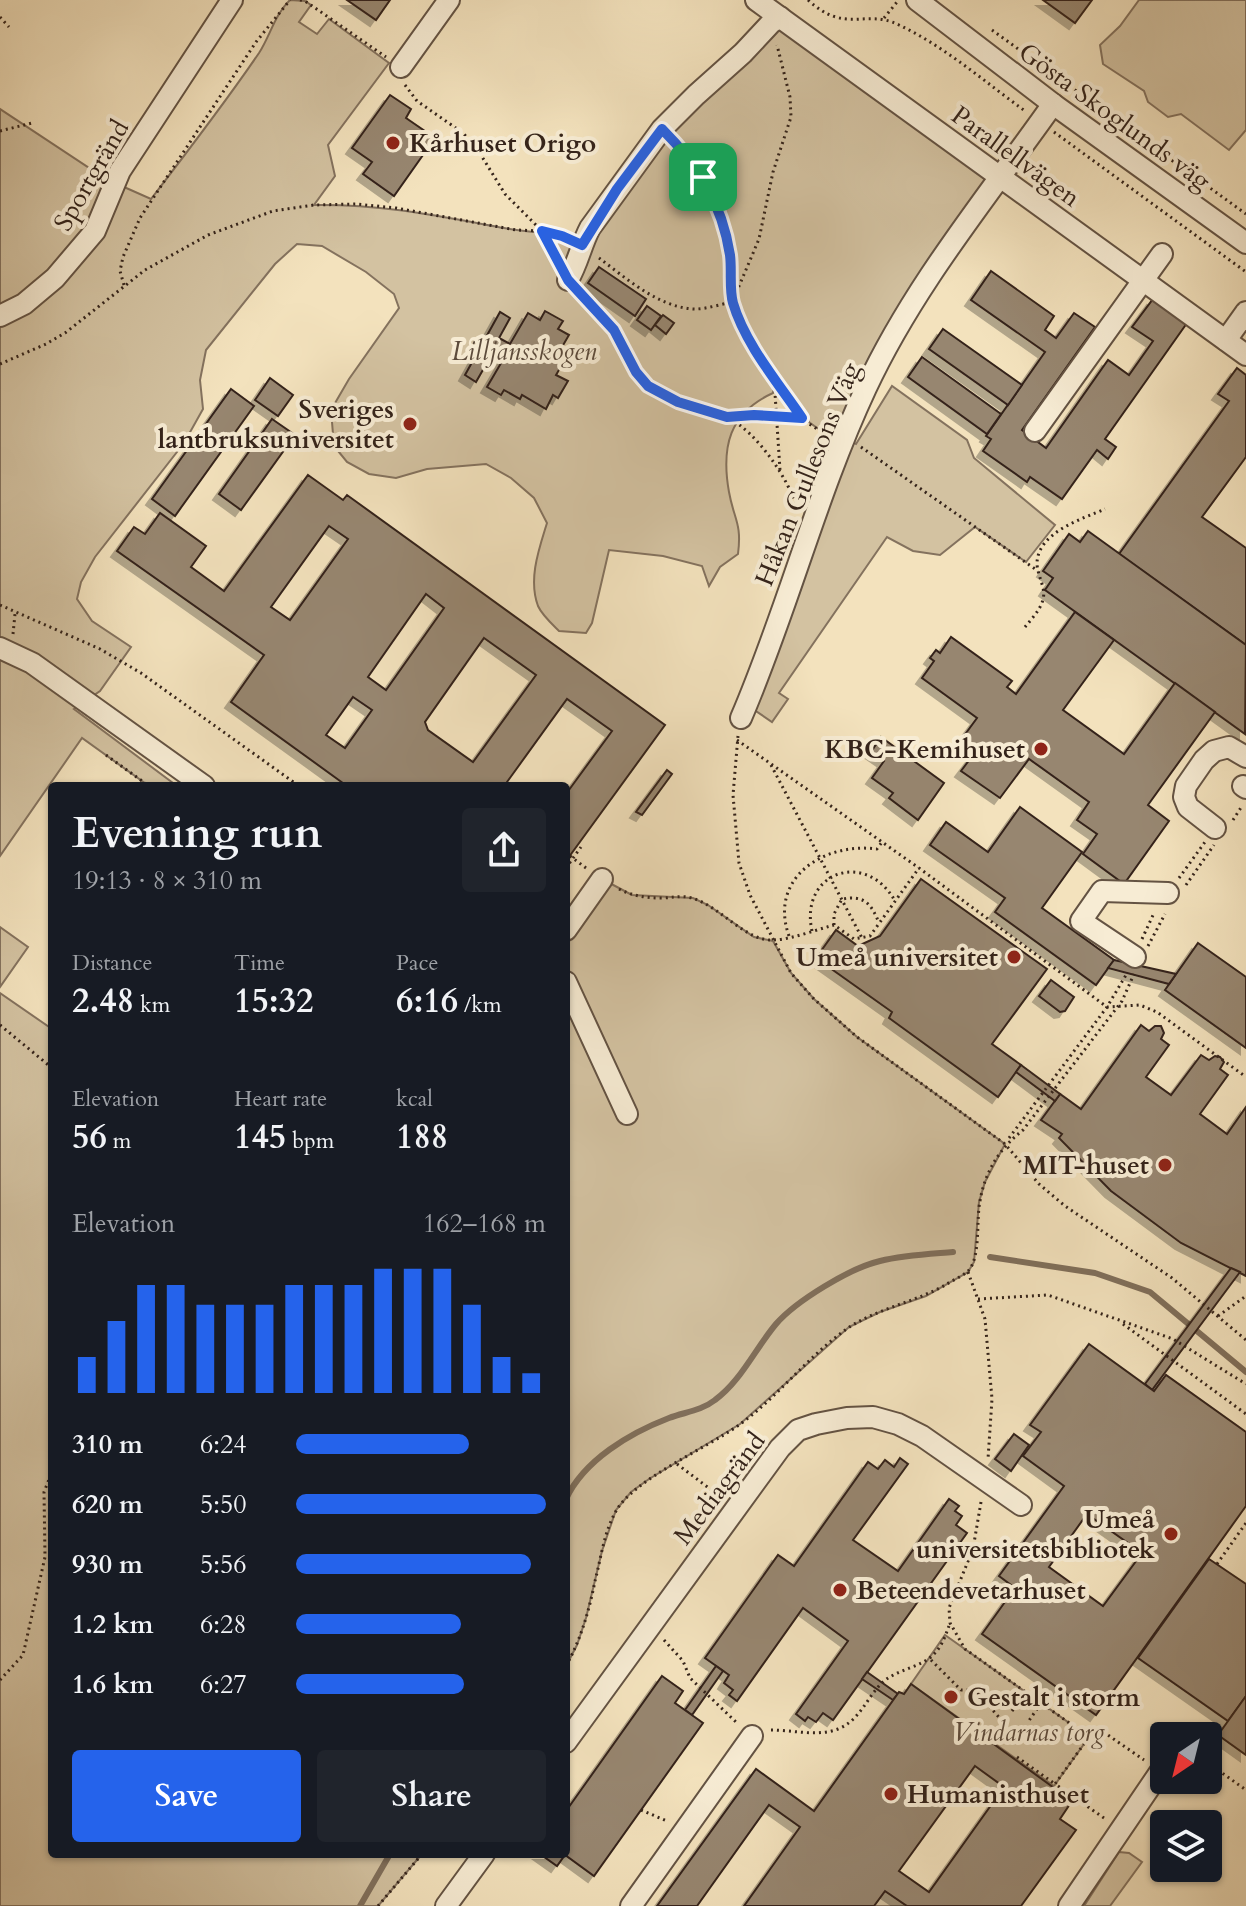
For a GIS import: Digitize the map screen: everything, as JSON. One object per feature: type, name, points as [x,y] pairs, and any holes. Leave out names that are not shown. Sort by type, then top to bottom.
[{"type":"street","name":"Sportgränd","points":[[0,316],[24,304],[55,278],[95,231],[120,171],[232,0]]},
{"type":"street","points":[[401,67],[449,0]]},
{"type":"street","name":"Parallellvägen","points":[[756,0],[775,20],[1001,177],[1246,355]]},
{"type":"street","name":"Gösta Skoglunds väg","points":[[917,0],[1053,104],[1246,243]]},
{"type":"street","points":[[568,280],[579,261],[582,245],[617,189],[662,129],[775,20]]},
{"type":"street","name":"Håkan Gullesons Väg","points":[[741,718],[803,543],[867,384],[923,287],[1053,104]]},
{"type":"street","points":[[1035,431],[1162,254]]},
{"type":"street","points":[[1226,340],[1246,312]]},
{"type":"street","points":[[0,648],[32,663],[198,782]]},
{"type":"street","points":[[1215,828],[1188,807],[1184,797],[1186,786],[1214,751],[1229,747],[1246,757]]},
{"type":"street","points":[[570,924],[602,879]]},
{"type":"street","points":[[1135,957],[1081,921],[1102,891],[1168,893]]},
{"type":"street","points":[[570,991],[627,1114]]},
{"type":"street","name":"Mediagränd","points":[[570,1736],[780,1448],[798,1430],[847,1418],[873,1417],[898,1424],[922,1436],[1021,1505]]},
{"type":"street","points":[[631,1906],[752,1736]]},
{"type":"street","points":[[1069,1906],[1150,1786]]},
{"type":"street","points":[[446,1906],[481,1858]]},
{"type":"path","points":[[125,286],[120,271],[140,218],[256,42],[290,0]]},
{"type":"path","points":[[300,0],[401,67],[403,81],[417,101],[463,133],[476,147],[505,194],[542,231],[568,280],[614,330],[636,372],[648,386],[678,402],[727,417],[765,450],[795,503],[803,543]]},
{"type":"path","points":[[884,18],[898,0]]},
{"type":"path","points":[[0,17],[9,27]]},
{"type":"path","points":[[733,302],[759,239],[773,172],[791,117],[775,20]]},
{"type":"path","points":[[988,28],[1246,214]]},
{"type":"path","points":[[0,131],[32,123]]},
{"type":"path","points":[[662,129],[685,153],[714,197],[727,236],[733,273],[733,302],[757,353],[802,418],[824,434],[843,438],[870,451],[1038,571]]},
{"type":"path","points":[[0,364],[65,333],[145,270],[208,235],[273,211],[314,205],[396,208],[516,230],[542,231],[582,245],[642,289],[667,302],[695,309],[733,302]]},
{"type":"path","points":[[774,378],[780,474]]},
{"type":"path","points":[[727,417],[735,414],[802,418]]},
{"type":"path","points":[[1025,627],[1043,602],[1045,593],[1037,559],[1048,540],[1058,531],[1105,509]]},
{"type":"path","points":[[0,605],[100,649],[131,667],[294,782]]},
{"type":"path","points":[[741,718],[733,795],[739,863],[750,895],[791,973],[814,999],[857,1037],[1005,1144],[1039,1184],[1065,1206],[1172,1278],[1246,1340]]},
{"type":"path","points":[[737,740],[919,868],[1107,1007],[1140,1005],[1157,1012],[1246,1077]]},
{"type":"path","points":[[106,755],[143,782]]},
{"type":"path","points":[[769,762],[862,938]]},
{"type":"path","points":[[789,937],[784,922],[789,891],[802,871],[820,857],[842,848],[859,846],[877,849],[882,842]]},
{"type":"path","points":[[570,862],[581,847]]},
{"type":"path","points":[[834,925],[854,939],[870,936],[919,868]]},
{"type":"path","points":[[812,931],[811,905],[817,890],[830,878],[847,872],[867,874],[884,884],[895,901]]},
{"type":"path","points":[[602,879],[632,895],[693,898],[754,937],[773,941],[834,925]]},
{"type":"path","points":[[842,899],[863,899],[870,904],[879,923]]},
{"type":"path","points":[[834,925],[834,914],[842,899]]},
{"type":"path","points":[[0,1025],[48,1065]]},
{"type":"path","points":[[570,1658],[586,1618],[602,1551],[616,1510],[631,1492],[740,1424],[849,1327],[926,1296],[968,1272],[974,1262],[979,1202],[985,1182],[1005,1144]]},
{"type":"path","points":[[968,1272],[985,1319],[992,1399],[986,1481],[973,1549],[949,1608],[950,1623],[965,1649],[1089,1737]]},
{"type":"path","points":[[977,1299],[1048,1295],[1173,1339],[1246,1384]]},
{"type":"path","points":[[1218,1316],[1246,1296]]},
{"type":"path","points":[[1120,1322],[1246,1414]]},
{"type":"path","points":[[677,1464],[736,1508]]},
{"type":"path","points":[[0,1680],[23,1655],[45,1557],[44,1492],[48,1482]]},
{"type":"path","points":[[1217,1564],[1246,1523]]},
{"type":"path","points":[[649,1627],[669,1643],[683,1661],[690,1678],[752,1736],[770,1730],[829,1732],[843,1727],[854,1719],[884,1681],[930,1658],[937,1651],[950,1623]]},
{"type":"path","points":[[930,1658],[961,1690],[975,1690],[1004,1723]]},
{"type":"path","points":[[1012,1711],[1026,1692]]},
{"type":"path","points":[[1022,1698],[1037,1709]]},
{"type":"path","points":[[1028,1722],[1041,1704]]},
{"type":"path","points":[[1055,1784],[1089,1737],[1105,1733],[1150,1765]]},
{"type":"path","points":[[1017,1757],[1120,1830]]},
{"type":"path","points":[[1222,1773],[1246,1790]]},
{"type":"path","points":[[641,1810],[686,1829]]},
{"type":"path","points":[[378,1906],[419,1858]]},
{"type":"green space","name":"Lilljansskogen","points":[[290,0],[305,1],[311,5],[299,22],[317,34],[329,19],[389,63],[328,145],[335,176],[314,205],[363,206],[409,212],[551,234],[581,244],[617,189],[771,23],[1001,177],[956,236],[844,438],[856,444],[892,386],[967,440],[974,458],[1055,525],[1026,562],[975,527],[940,555],[913,551],[887,537],[779,693],[788,699],[772,722],[747,705],[843,438],[810,423],[775,379],[773,393],[746,411],[738,421],[728,446],[727,476],[738,528],[738,554],[720,567],[709,586],[702,566],[663,556],[609,550],[592,623],[586,633],[559,631],[542,613],[535,596],[536,564],[547,523],[534,498],[511,478],[486,464],[427,469],[396,478],[369,474],[347,462],[334,446],[331,410],[399,308],[394,294],[366,272],[322,246],[297,244],[275,264],[206,350],[200,380],[203,409],[184,443],[95,557],[81,582],[77,599],[92,621],[131,647],[100,691],[74,709],[172,782],[143,782],[82,738],[51,782],[48,782],[48,787],[0,856],[0,109],[106,179],[151,199],[246,72]]},
{"type":"green space","points":[[1139,0],[1246,0],[1246,130],[1229,150],[1181,114],[1168,117],[1148,102],[1144,91],[1103,64],[1100,45],[1120,26]]},
{"type":"green space","points":[[602,879],[632,895],[693,898],[708,905],[754,937],[773,941],[791,973],[814,999],[857,1037],[1005,1144],[985,1182],[979,1202],[974,1262],[968,1272],[926,1296],[849,1327],[740,1424],[631,1492],[616,1510],[602,1551],[586,1618],[570,1658],[570,924]]},
{"type":"green space","points":[[0,927],[28,947],[0,987]]},
{"type":"green space","points":[[0,993],[48,1026],[48,1858],[419,1858],[378,1906],[0,1906]]},
{"type":"green space","name":"Vindarnas torg","points":[[945,1635],[1089,1737],[1054,1786],[911,1684]]},
{"type":"green space","points":[[1119,1852],[1129,1853],[1142,1862],[1110,1906],[1084,1906]]},
{"type":"green space","points":[[885,1891],[907,1906],[874,1906]]},
{"type":"building","points":[[347,0],[390,0],[376,20]]},
{"type":"building","points":[[1043,0],[1092,0],[1075,23]]},
{"type":"building","name":"Kårhuset Origo","points":[[390,95],[411,109],[406,118],[435,138],[394,196],[363,174],[372,162],[352,148]]},
{"type":"building","points":[[599,267],[646,299],[635,316],[588,283]]},
{"type":"building","points":[[991,271],[1054,316],[1045,330],[1056,338],[1074,313],[1095,327],[1022,430],[1046,448],[1108,360],[1129,375],[1153,341],[1132,327],[1153,299],[1187,323],[1105,439],[1116,447],[1108,459],[1097,450],[1062,499],[1030,477],[1027,482],[983,451],[991,439],[986,436],[1045,352],[971,300]]},
{"type":"building","points":[[647,306],[661,316],[651,330],[637,320]]},
{"type":"building","points":[[545,311],[563,321],[558,329],[569,335],[555,359],[563,363],[556,375],[568,381],[558,398],[553,395],[546,409],[522,395],[520,399],[504,390],[501,395],[487,387],[507,353],[496,347],[476,382],[465,375],[500,312],[510,318],[499,338],[510,344],[528,313],[540,320]]},
{"type":"building","points":[[663,315],[674,323],[666,334],[655,325]]},
{"type":"building","points":[[943,329],[1022,385],[1008,405],[929,349]]},
{"type":"building","points":[[922,357],[1001,414],[987,434],[908,377]]},
{"type":"building","points":[[1237,368],[1246,375],[1246,457],[1202,517],[1246,548],[1246,645],[1119,554],[1229,401],[1218,394]]},
{"type":"building","points":[[270,378],[293,395],[278,416],[255,400]]},
{"type":"building","points":[[231,389],[254,406],[175,516],[152,499]]},
{"type":"building","points":[[272,419],[295,435],[241,510],[219,494]]},
{"type":"building","points":[[308,475],[343,500],[347,495],[665,725],[570,856],[570,789],[612,731],[567,699],[507,782],[341,782],[231,702],[264,655],[117,551],[134,527],[145,534],[160,513],[206,546],[191,567],[224,591]],"holes":[[[329,526],[348,539],[290,620],[271,607]],[[426,594],[444,608],[386,690],[368,677]],[[484,638],[536,675],[473,762],[428,730],[425,722]],[[353,697],[372,710],[345,748],[326,735]]]},
{"type":"building","points":[[1088,531],[1246,645],[1245,734],[1045,590],[1053,578],[1043,571],[1069,534],[1080,542]]},
{"type":"building","name":"KBC-Kemihuset","points":[[1075,612],[1114,640],[1063,710],[1124,754],[1175,683],[1215,712],[1148,805],[1169,821],[1124,884],[1083,854],[1097,834],[1077,820],[1089,802],[1029,759],[1000,798],[961,771],[973,755],[958,744],[977,718],[922,678],[934,661],[930,658],[936,650],[940,653],[951,637],[1012,681],[1007,687],[1016,694]]},
{"type":"building","points":[[881,737],[944,783],[918,820],[889,798],[893,793],[872,778],[884,761],[871,752]]},
{"type":"building","points":[[667,770],[672,774],[642,815],[636,812]]},
{"type":"building","points":[[1020,807],[1082,852],[1042,908],[1114,960],[1096,985],[995,912],[1005,898],[930,845],[946,822],[988,852]]},
{"type":"building","points":[[921,879],[1047,969],[992,1044],[1021,1065],[998,1097],[889,1018],[892,1012],[816,958],[836,930],[858,946],[880,936]]},
{"type":"building","points":[[1198,943],[1246,977],[1246,1048],[1165,990]]},
{"type":"building","points":[[1114,960],[1176,974],[1169,984],[1108,968]]},
{"type":"building","points":[[1051,980],[1074,997],[1065,1011],[1060,1012],[1039,996]]},
{"type":"building","name":"MIT-huset","points":[[1141,1025],[1149,1031],[1161,1026],[1164,1033],[1161,1039],[1169,1045],[1146,1077],[1171,1095],[1201,1055],[1209,1060],[1220,1057],[1224,1062],[1220,1069],[1228,1075],[1200,1114],[1227,1134],[1246,1107],[1246,1276],[1181,1243],[1111,1191],[1059,1138],[1062,1134],[1041,1120],[1060,1094],[1081,1109]]},
{"type":"building","points":[[1021,1065],[1060,1094],[1055,1101],[1016,1072]]},
{"type":"building","points":[[1231,1268],[1240,1272],[1152,1390],[1145,1384]]},
{"type":"building","name":"Umeå universitetsbibliotek","points":[[1089,1344],[1154,1391],[1166,1375],[1246,1432],[1246,1506],[1096,1715],[982,1634],[1015,1588],[999,1576],[1064,1486],[1023,1456],[1041,1432],[1030,1425]],"holes":[[[1087,1514],[1142,1553],[1103,1606],[1049,1567]]]},
{"type":"building","points":[[1014,1434],[1029,1445],[1011,1471],[995,1459]]},
{"type":"building","name":"Beteendevetarhuset","points":[[900,1458],[908,1464],[853,1540],[898,1571],[949,1499],[959,1506],[955,1511],[962,1516],[956,1525],[967,1533],[833,1720],[823,1713],[816,1722],[808,1717],[805,1721],[796,1714],[848,1641],[803,1608],[737,1701],[729,1695],[733,1690],[724,1683],[729,1675],[705,1658],[778,1555],[794,1566],[868,1462],[878,1469],[885,1460],[894,1467]]},
{"type":"building","points":[[1209,1559],[1246,1584],[1246,1696],[1228,1721],[1138,1658]]},
{"type":"building","points":[[716,1666],[723,1671],[692,1715],[685,1710]]},
{"type":"building","points":[[867,1672],[898,1694],[893,1700],[862,1679]]},
{"type":"building","points":[[662,1676],[683,1691],[675,1703],[703,1723],[594,1876],[569,1858],[570,1805]]},
{"type":"building","name":"Humanisthuset","points":[[911,1684],[1072,1801],[1060,1819],[1076,1830],[1021,1906],[907,1906],[885,1891],[874,1906],[744,1906],[800,1827],[769,1805],[697,1906],[657,1906],[756,1769],[814,1811],[899,1692],[904,1694]],"holes":[[[975,1766],[1004,1787],[929,1892],[899,1871]]]},
{"type":"building","points":[[1246,1696],[1246,1755],[1222,1738],[1222,1729]]},
{"type":"building","points":[[546,1858],[563,1858],[557,1866]]},
{"type":"waterway","points":[[570,1492],[596,1460],[624,1440],[654,1424],[699,1409],[715,1400],[740,1374],[776,1324],[796,1305],[824,1286],[880,1261],[953,1252]]},
{"type":"waterway","points":[[990,1257],[1095,1273],[1150,1292],[1246,1372]]},
{"type":"waterway","points":[[360,1906],[388,1858]]},
{"type":"place","name":"Kårhuset Origo","points":[[393,143]]},
{"type":"place","name":"Sveriges lantbruksuniversitet","points":[[410,424]]},
{"type":"place","name":"KBC-Kemihuset","points":[[1041,749]]},
{"type":"place","name":"Umeå universitet","points":[[1014,957]]},
{"type":"place","name":"MIT-huset","points":[[1165,1165]]},
{"type":"place","name":"Umeå universitetsbibliotek","points":[[1171,1534]]},
{"type":"place","name":"Beteendevetarhuset","points":[[840,1590]]},
{"type":"place","name":"Gestalt i storm","points":[[951,1697]]},
{"type":"place","name":"Humanisthuset","points":[[891,1794]]},
{"type":"route","points":[[662,129],[703,177],[714,197],[727,236],[733,273],[733,302],[757,353],[802,418],[735,414],[727,417],[678,402],[648,386],[636,372],[614,330],[568,280],[542,231],[582,245],[590,228],[662,129]]}]
